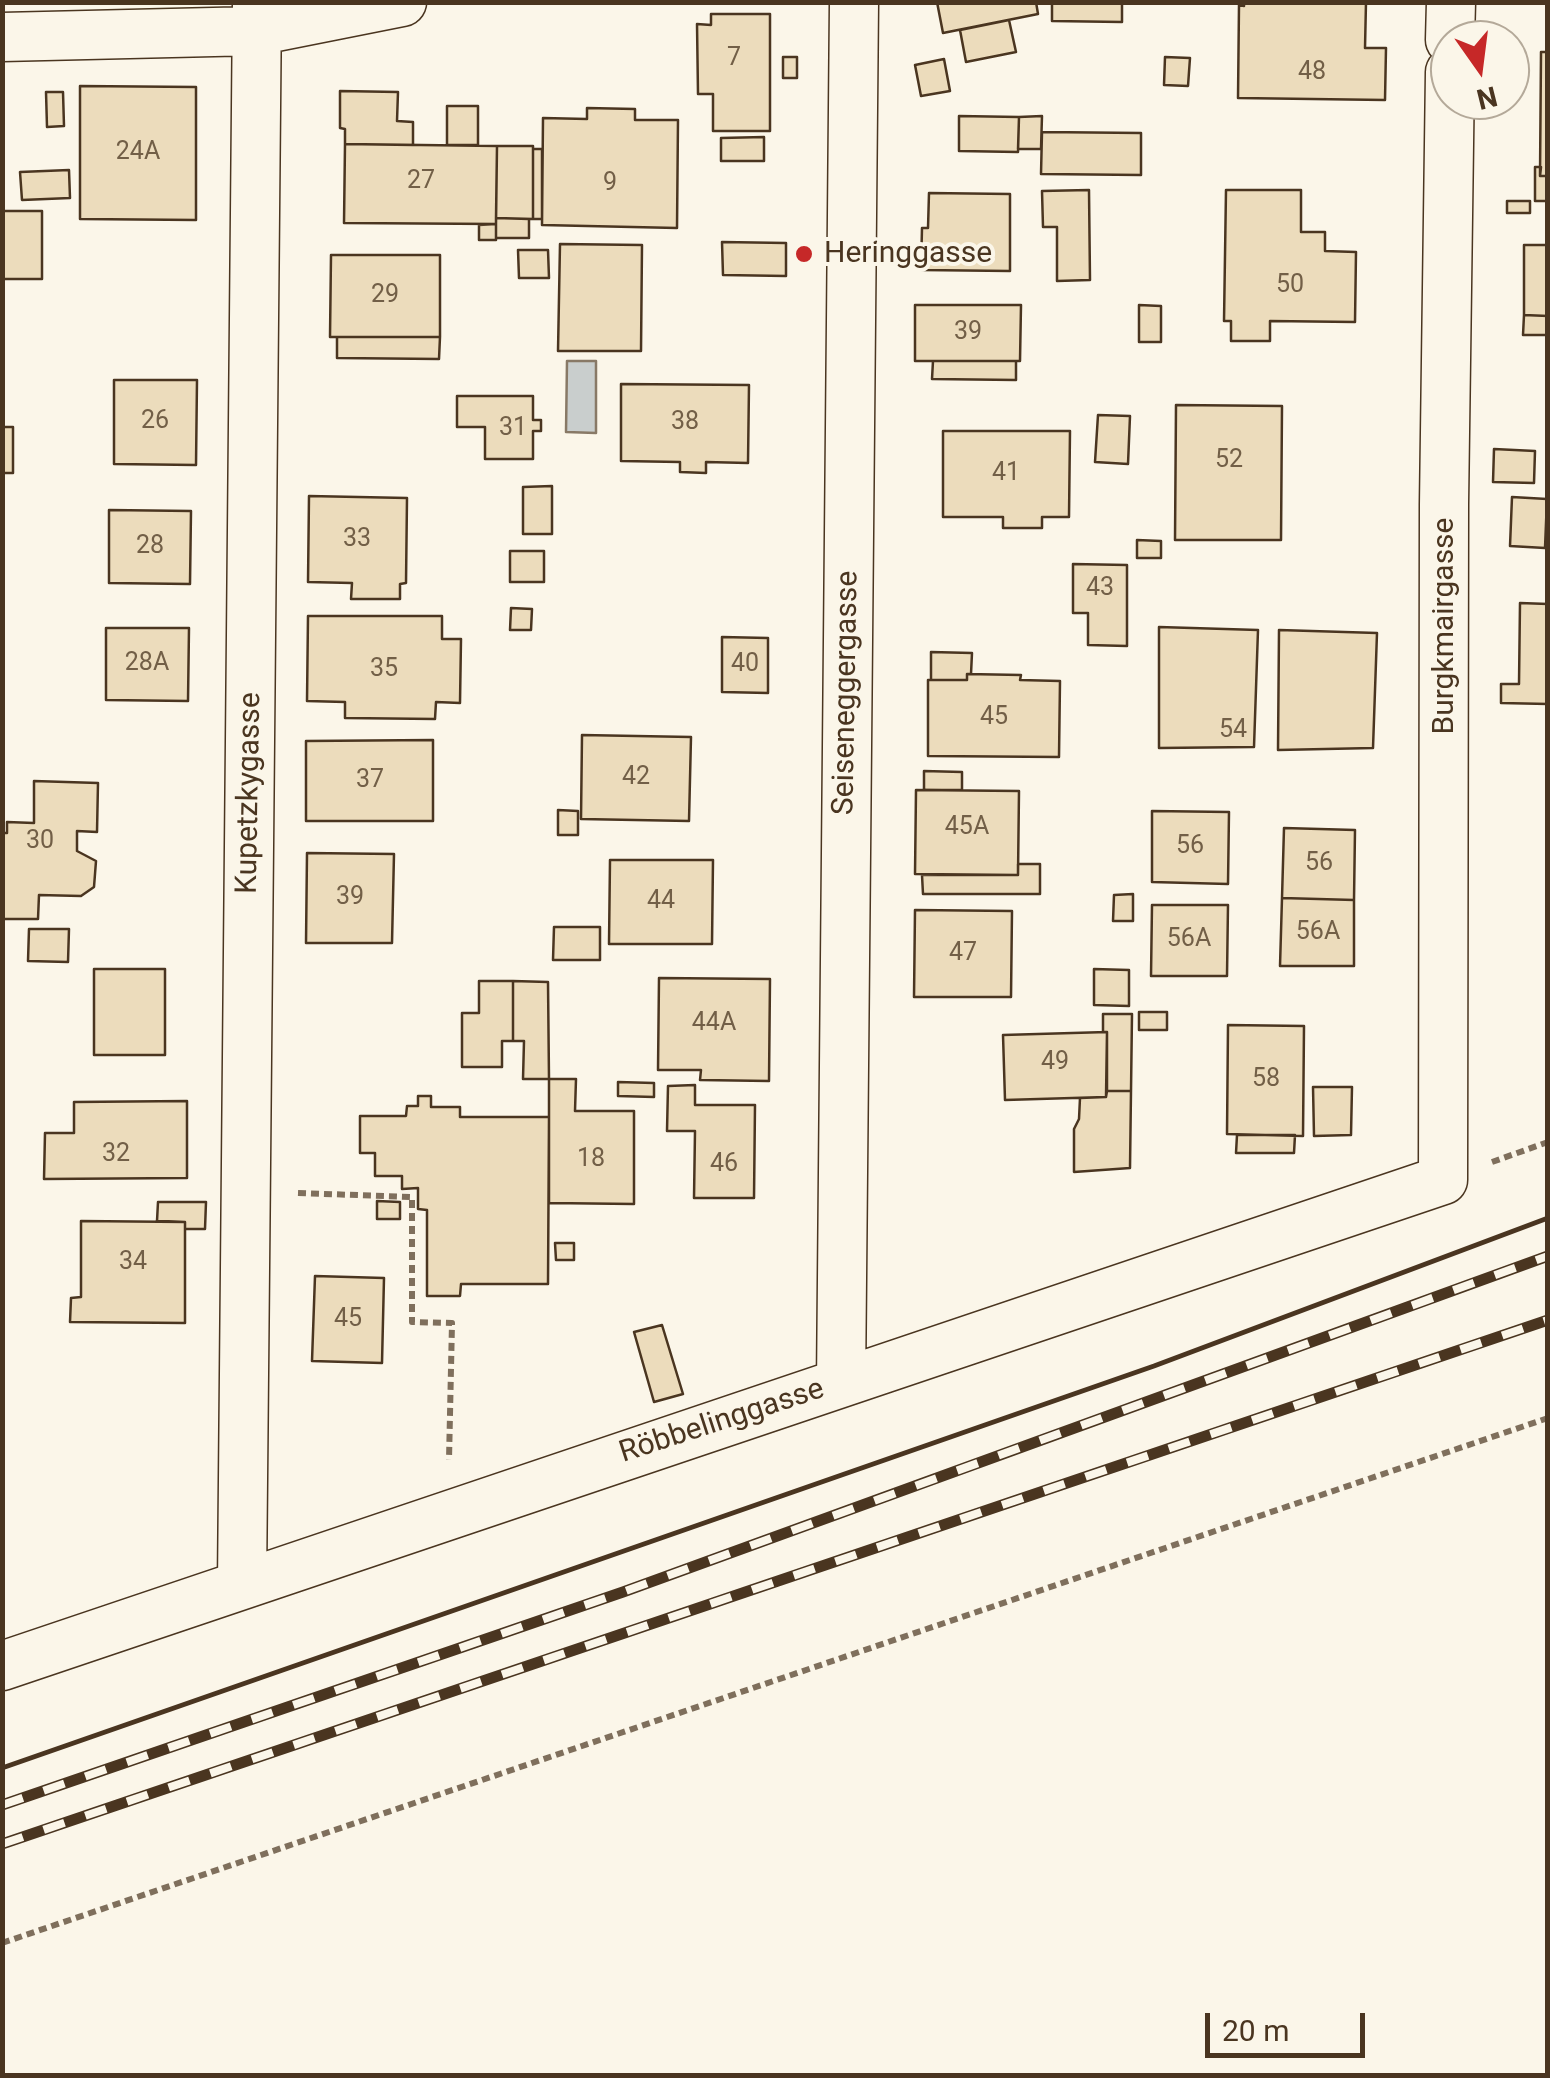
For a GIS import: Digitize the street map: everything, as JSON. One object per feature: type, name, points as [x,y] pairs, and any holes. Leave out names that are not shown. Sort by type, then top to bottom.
[{"type":"street","points":[[2,37],[402,2]]},
{"type":"street","name":"Seiseneggergasse","points":[[840,1383],[854,2]]},
{"type":"street","name":"Kupetzkygasse","points":[[242,1584],[257,16]]},
{"type":"street","name":"Burgkmairgasse","points":[[1442,1180],[1449,120]]},
{"type":"street","name":"Röbbelinggasse","points":[[2,1666],[1442,1180]]},
{"type":"path","points":[[246,1192],[412,1197],[412,1322],[452,1323],[447,1515]]},
{"type":"path","points":[[2,1943],[1548,1418]]},
{"type":"shaded area","points":[[567,361],[596,361],[596,433],[566,432]]},
{"type":"building","points":[[937,2],[1036,2],[1038,14],[943,33]]},
{"type":"building","points":[[1052,2],[1122,2],[1122,22],[1052,21]]},
{"type":"building","points":[[1244,2],[1366,2],[1365,48],[1386,48],[1385,100],[1238,98],[1239,5],[1244,6]]},
{"type":"building","points":[[711,14],[770,14],[770,131],[713,131],[713,94],[698,94],[697,24],[711,25]]},
{"type":"building","points":[[1009,20],[1016,52],[966,62],[960,30]]},
{"type":"building","points":[[1541,52],[1548,52],[1548,176],[1540,176]]},
{"type":"building","points":[[783,57],[797,57],[797,78],[783,78]]},
{"type":"building","points":[[1165,57],[1190,58],[1188,86],[1164,85]]},
{"type":"building","points":[[944,59],[950,91],[921,96],[915,65]]},
{"type":"building","points":[[80,86],[196,87],[196,220],[80,219]]},
{"type":"building","points":[[340,91],[398,92],[397,121],[413,122],[413,145],[345,144],[345,129],[340,128]]},
{"type":"building","points":[[46,92],[63,92],[64,126],[47,127]]},
{"type":"building","points":[[447,106],[478,106],[478,145],[447,145]]},
{"type":"building","points":[[587,108],[635,109],[635,120],[678,120],[677,228],[542,225],[543,118],[587,119]]},
{"type":"building","points":[[959,116],[1019,117],[1018,152],[959,151]]},
{"type":"building","points":[[1042,116],[1041,149],[1018,149],[1019,117]]},
{"type":"building","points":[[1042,132],[1141,133],[1141,175],[1041,174]]},
{"type":"building","points":[[764,137],[764,161],[721,161],[721,138]]},
{"type":"building","points":[[345,144],[497,146],[496,224],[344,223]]},
{"type":"building","points":[[497,146],[533,146],[533,219],[496,218]]},
{"type":"building","points":[[533,149],[542,149],[542,219],[533,219]]},
{"type":"building","points":[[1535,167],[1541,167],[1540,176],[1548,176],[1548,201],[1535,201]]},
{"type":"building","points":[[69,170],[70,198],[22,200],[20,172]]},
{"type":"building","points":[[1089,190],[1090,280],[1057,281],[1057,227],[1043,227],[1042,191]]},
{"type":"building","points":[[1226,190],[1301,190],[1301,232],[1325,232],[1325,251],[1356,252],[1355,322],[1270,321],[1270,341],[1231,341],[1231,321],[1224,321]]},
{"type":"building","points":[[929,193],[1010,194],[1010,271],[921,270],[922,228],[928,228]]},
{"type":"building","points":[[1507,201],[1530,201],[1530,213],[1507,213]]},
{"type":"building","points":[[2,211],[42,211],[42,279],[2,279]]},
{"type":"building","points":[[496,218],[529,219],[529,238],[496,238]]},
{"type":"building","points":[[496,224],[496,240],[479,240],[479,225]]},
{"type":"building","points":[[722,242],[786,243],[786,276],[723,275]]},
{"type":"building","points":[[560,244],[642,245],[641,351],[558,351]]},
{"type":"building","points":[[1524,245],[1548,245],[1548,316],[1524,315]]},
{"type":"building","points":[[518,250],[548,250],[549,278],[519,278]]},
{"type":"building","points":[[331,255],[440,255],[440,337],[330,337]]},
{"type":"building","points":[[915,305],[1021,305],[1020,361],[915,361]]},
{"type":"building","points":[[1139,305],[1161,306],[1161,342],[1139,342]]},
{"type":"building","points":[[1524,315],[1548,316],[1548,335],[1523,335]]},
{"type":"building","points":[[337,337],[440,337],[439,359],[337,358]]},
{"type":"building","points":[[933,361],[1016,361],[1016,380],[932,379]]},
{"type":"building","points":[[114,380],[197,380],[196,465],[114,464]]},
{"type":"building","points":[[621,384],[749,385],[748,463],[706,462],[706,473],[680,472],[680,462],[621,461]]},
{"type":"building","points":[[457,396],[533,396],[533,420],[541,420],[541,431],[533,431],[533,459],[485,459],[485,427],[457,427]]},
{"type":"building","points":[[1176,405],[1282,406],[1281,540],[1175,540]]},
{"type":"building","points":[[1098,415],[1130,416],[1128,464],[1095,462]]},
{"type":"building","points":[[2,427],[13,427],[13,473],[2,473]]},
{"type":"building","points":[[943,431],[1070,431],[1069,517],[1042,517],[1042,528],[1003,528],[1003,517],[943,517]]},
{"type":"building","points":[[1494,449],[1535,451],[1534,483],[1493,482]]},
{"type":"building","points":[[552,486],[552,534],[523,534],[523,487]]},
{"type":"building","points":[[309,496],[407,498],[406,583],[400,584],[400,599],[351,599],[352,583],[308,582]]},
{"type":"building","points":[[1512,497],[1547,499],[1545,548],[1510,546]]},
{"type":"building","points":[[109,510],[191,511],[190,584],[109,583]]},
{"type":"building","points":[[1137,540],[1161,541],[1161,558],[1137,558]]},
{"type":"building","points":[[510,551],[544,551],[544,582],[510,582]]},
{"type":"building","points":[[1073,564],[1127,565],[1127,646],[1088,645],[1088,613],[1073,613]]},
{"type":"building","points":[[1520,603],[1548,604],[1548,704],[1501,703],[1501,684],[1519,684]]},
{"type":"building","points":[[511,608],[532,609],[531,630],[510,630]]},
{"type":"building","points":[[308,616],[442,616],[442,639],[461,639],[460,703],[436,702],[435,719],[345,718],[345,702],[307,701]]},
{"type":"building","points":[[1159,627],[1258,630],[1254,747],[1159,748]]},
{"type":"building","points":[[106,628],[189,628],[188,701],[106,700]]},
{"type":"building","points":[[1279,630],[1377,633],[1373,748],[1278,750]]},
{"type":"building","points":[[722,637],[768,638],[768,693],[722,692]]},
{"type":"building","points":[[931,652],[972,653],[971,674],[967,674],[967,680],[931,680]]},
{"type":"building","points":[[967,674],[1021,675],[1020,680],[1060,681],[1059,757],[928,756],[928,680],[967,680]]},
{"type":"building","points":[[582,735],[691,737],[689,821],[581,819]]},
{"type":"building","points":[[433,740],[433,821],[306,821],[306,741]]},
{"type":"building","points":[[924,771],[962,772],[962,790],[924,790]]},
{"type":"building","points":[[34,781],[98,783],[97,832],[77,831],[77,851],[96,861],[94,887],[81,896],[39,895],[38,919],[2,919],[2,833],[7,833],[7,822],[34,823]]},
{"type":"building","points":[[916,790],[1019,791],[1018,875],[915,874]]},
{"type":"building","points":[[558,810],[578,811],[578,835],[558,835]]},
{"type":"building","points":[[1152,811],[1229,812],[1228,884],[1152,882]]},
{"type":"building","points":[[1284,828],[1355,830],[1354,900],[1282,898]]},
{"type":"building","points":[[307,853],[394,854],[392,943],[306,943]]},
{"type":"building","points":[[610,860],[713,860],[712,944],[609,944]]},
{"type":"building","points":[[1018,864],[1040,864],[1040,894],[923,894],[922,875],[1018,875]]},
{"type":"building","points":[[1133,894],[1133,921],[1113,921],[1114,895]]},
{"type":"building","points":[[1282,898],[1354,900],[1354,966],[1280,966]]},
{"type":"building","points":[[1152,905],[1228,905],[1227,976],[1151,976]]},
{"type":"building","points":[[915,910],[1012,911],[1011,997],[914,997]]},
{"type":"building","points":[[554,927],[600,927],[600,960],[553,960]]},
{"type":"building","points":[[29,929],[69,929],[68,962],[28,961]]},
{"type":"building","points":[[94,969],[165,969],[165,1055],[94,1055]]},
{"type":"building","points":[[1094,969],[1129,970],[1129,1006],[1094,1005]]},
{"type":"building","points":[[659,978],[770,979],[769,1081],[700,1080],[701,1070],[658,1070]]},
{"type":"building","points":[[479,981],[513,981],[513,1041],[502,1041],[502,1067],[462,1067],[462,1013],[479,1013]]},
{"type":"building","points":[[513,981],[548,982],[549,1079],[523,1079],[524,1041],[513,1041]]},
{"type":"building","points":[[1139,1012],[1167,1012],[1167,1030],[1139,1030]]},
{"type":"building","points":[[1103,1014],[1132,1014],[1131,1091],[1107,1091],[1107,1032],[1103,1032]]},
{"type":"building","points":[[1228,1025],[1304,1026],[1303,1136],[1227,1134]]},
{"type":"building","points":[[1107,1032],[1106,1097],[1005,1100],[1003,1035]]},
{"type":"building","points":[[549,1079],[576,1079],[575,1111],[634,1111],[634,1204],[549,1203]]},
{"type":"building","points":[[618,1082],[654,1083],[654,1097],[618,1096]]},
{"type":"building","points":[[695,1085],[695,1105],[755,1105],[754,1198],[694,1198],[695,1131],[667,1131],[668,1086]]},
{"type":"building","points":[[1313,1087],[1352,1087],[1351,1135],[1314,1136]]},
{"type":"building","points":[[1107,1091],[1131,1091],[1130,1168],[1074,1172],[1074,1129],[1079,1119],[1080,1098],[1106,1097]]},
{"type":"building","points":[[418,1096],[431,1096],[431,1107],[460,1107],[460,1117],[549,1117],[548,1284],[461,1284],[460,1296],[427,1296],[427,1210],[418,1209],[418,1188],[402,1189],[402,1176],[375,1176],[375,1153],[360,1153],[360,1116],[406,1116],[407,1106],[418,1106]]},
{"type":"building","points":[[187,1101],[187,1178],[44,1179],[45,1133],[74,1133],[74,1102]]},
{"type":"building","points":[[1237,1135],[1295,1135],[1294,1153],[1236,1153]]},
{"type":"building","points":[[377,1201],[400,1202],[400,1219],[377,1219]]},
{"type":"building","points":[[158,1202],[206,1202],[205,1229],[185,1229],[185,1222],[157,1221]]},
{"type":"building","points":[[81,1221],[185,1222],[185,1323],[70,1322],[71,1298],[81,1297]]},
{"type":"building","points":[[555,1243],[574,1243],[574,1260],[556,1260]]},
{"type":"building","points":[[315,1276],[384,1278],[382,1363],[312,1361]]},
{"type":"building","points":[[662,1325],[683,1394],[654,1402],[634,1332]]},
{"type":"railway","points":[[2,1805],[623,1592],[1548,1256]]},
{"type":"railway","points":[[2,1844],[1548,1320]]},
{"type":"wall","points":[[2,1768],[1154,1366],[1548,1218]]},
{"type":"place","name":"Heringgasse","points":[[804,254]]}]
